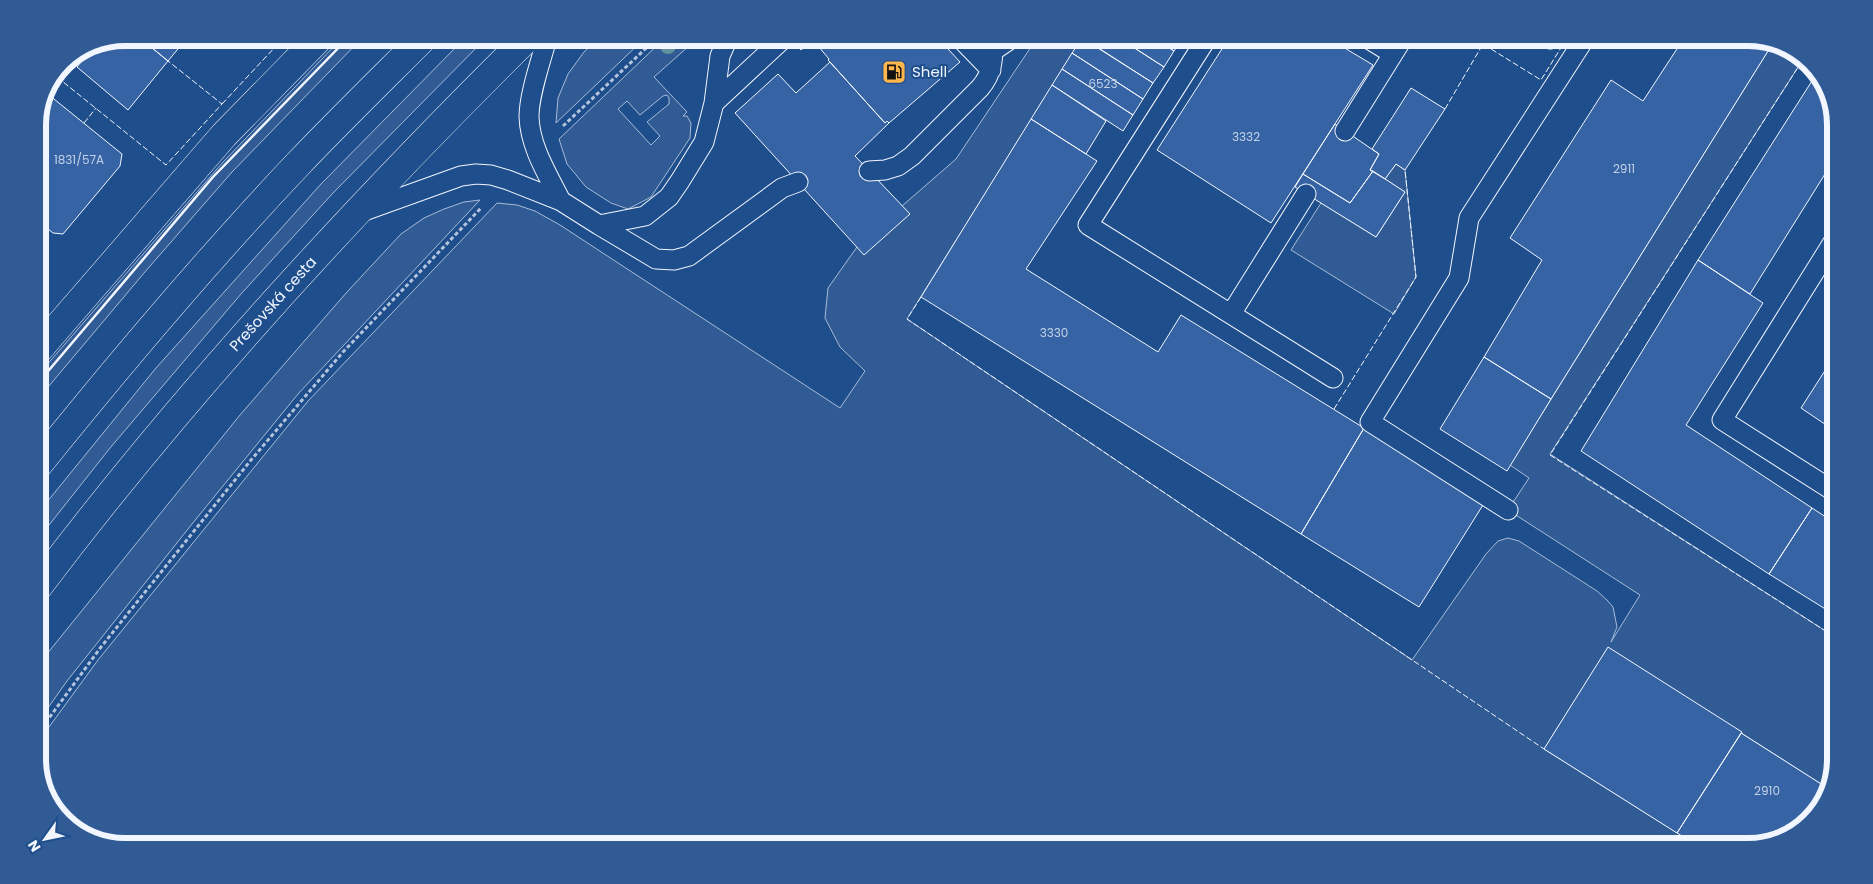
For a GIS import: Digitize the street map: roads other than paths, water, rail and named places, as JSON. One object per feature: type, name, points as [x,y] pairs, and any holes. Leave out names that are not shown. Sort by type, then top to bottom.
[{"type":"main road","points":[[46,341],[224,135],[311,46]]},
{"type":"main road","points":[[46,455],[222,247],[298,164],[415,46]]},
{"type":"main road","name":"Prešovská cesta","points":[[46,577],[131,468],[280,294],[353,215],[519,46]]},
{"type":"lane","points":[[545,46],[530,101],[529,118],[536,151],[561,201]]},
{"type":"lane","points":[[599,225],[645,216],[669,197],[704,142],[714,104],[720,56],[724,46]]},
{"type":"lane","points":[[714,104],[776,46]]},
{"type":"lane","points":[[968,46],[991,70]]},
{"type":"lane","points":[[869,171],[884,170],[898,166],[912,156],[980,88],[987,80],[991,70],[993,46]]},
{"type":"lane","points":[[1202,46],[1088,225],[1333,378]]},
{"type":"lane","points":[[1380,46],[1393,54]]},
{"type":"lane","points":[[1345,132],[1398,46]]},
{"type":"lane","points":[[1508,510],[1370,422],[1459,278],[1469,218],[1580,46]]},
{"type":"lane","points":[[353,215],[461,176],[491,175],[561,201],[656,259],[674,260],[689,256],[782,188],[798,182]]},
{"type":"lane","points":[[1231,314],[1306,194]]},
{"type":"lane","points":[[1827,252],[1722,420],[1827,487]]},
{"type":"place","name":"Shell","points":[[894,72]]}]
